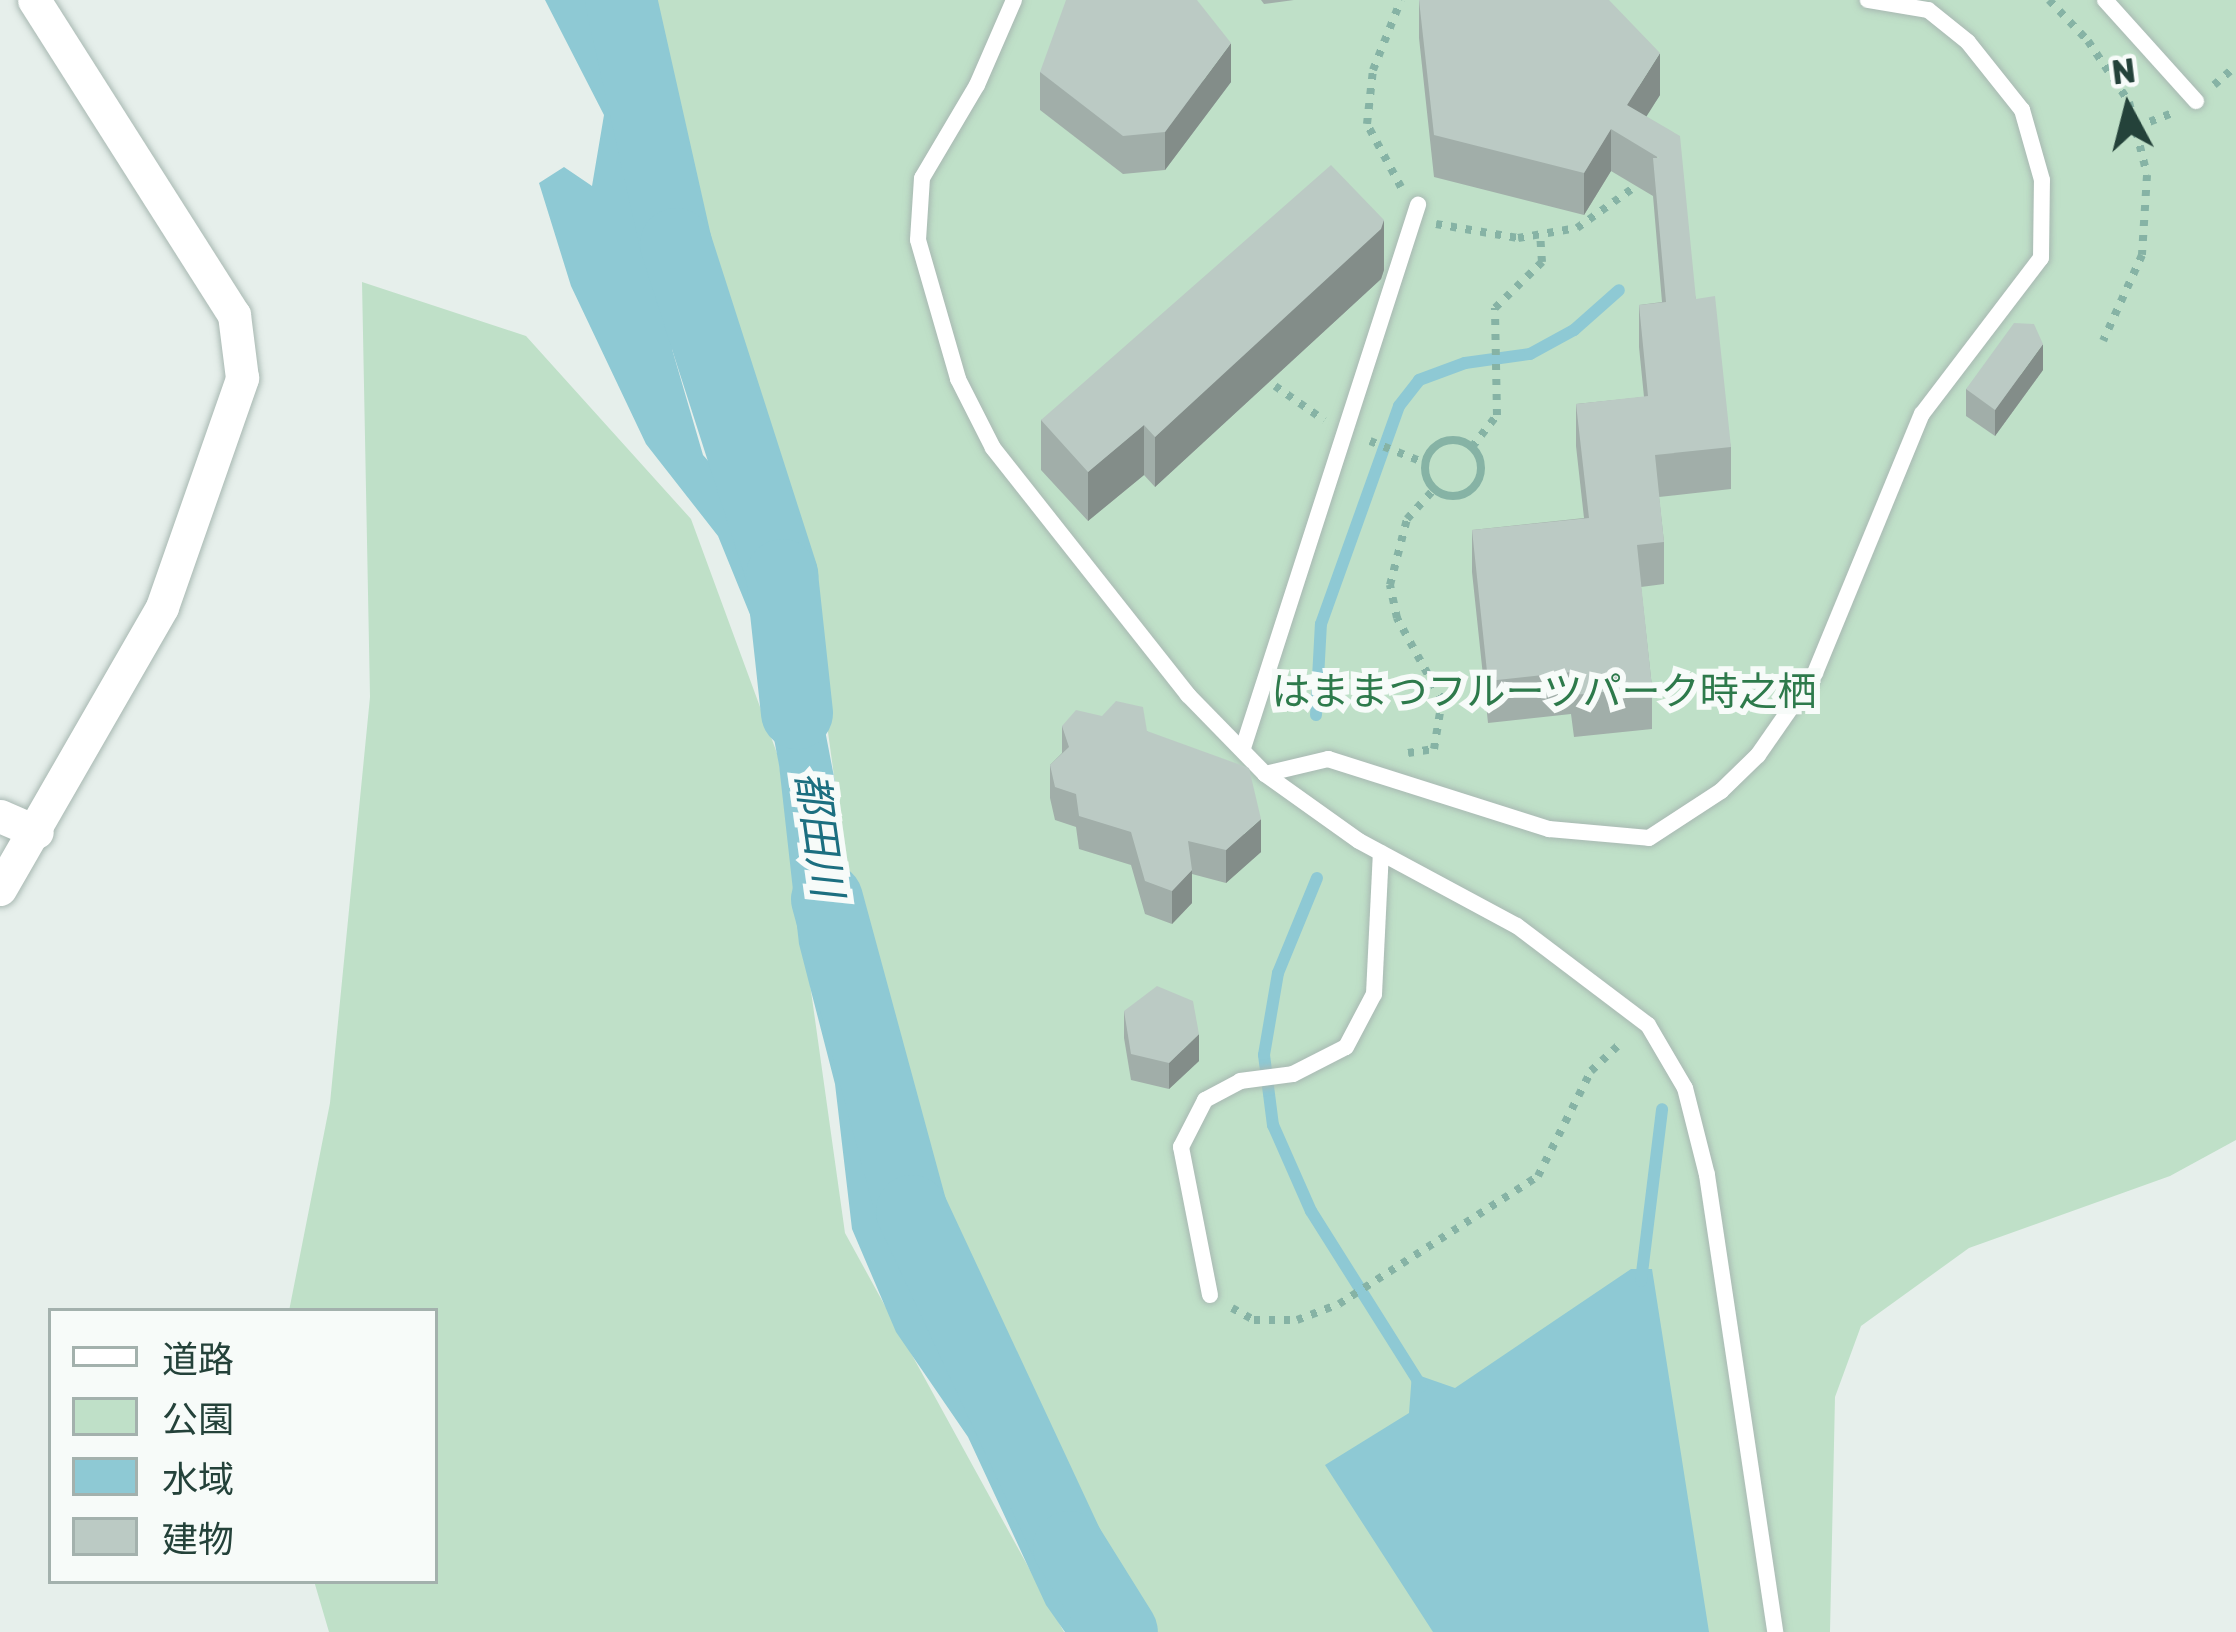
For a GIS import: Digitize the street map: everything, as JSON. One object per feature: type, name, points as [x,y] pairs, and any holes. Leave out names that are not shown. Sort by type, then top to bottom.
[{"type":"street","points":[[0,889],[37,832],[162,607],[242,378],[234,315],[34,0]]},
{"type":"street","points":[[0,816],[37,832]]},
{"type":"lane","points":[[1014,0],[977,85],[922,178],[918,240],[932,308],[992,448],[1188,695],[1265,774],[1381,854],[1517,926],[1648,1025],[1685,1088],[1707,1175],[1775,1632]]},
{"type":"lane","points":[[1265,774],[1328,759],[1549,830],[1649,838],[1745,767],[1815,673],[1922,414],[2041,259],[2042,180],[2022,110],[1968,41],[1928,10],[1868,0]]},
{"type":"lane","points":[[2105,0],[2195,101]]},
{"type":"lane","points":[[1243,748],[1418,206]]},
{"type":"lane","points":[[1210,1295],[1181,1147],[1205,1100],[1240,1081],[1293,1073],[1346,1047],[1374,994],[1381,854]]},
{"type":"path","points":[[1401,0],[1372,70],[1367,124],[1388,173],[1442,232],[1540,234],[1576,228],[1636,186]]},
{"type":"path","points":[[2049,0],[2088,40],[2129,102],[2147,175],[2142,254],[2103,341]]},
{"type":"path","points":[[1472,446],[1497,415],[1500,390],[1491,333],[1496,308],[1542,262],[1540,234]]},
{"type":"path","points":[[1363,438],[1425,463]]},
{"type":"path","points":[[1466,440],[1484,460],[1476,488],[1448,497],[1423,476],[1425,463],[1427,450],[1466,440]]},
{"type":"path","points":[[1346,763],[1434,749],[1442,700],[1397,617],[1390,585],[1407,519],[1436,487]]},
{"type":"path","points":[[1210,1295],[1254,1320],[1297,1320],[1340,1304],[1538,1175],[1591,1071],[1648,1025]]},
{"type":"green space","name":"はままつフルーツパーク時之栖","points":[[587,0],[2236,0],[2236,1140],[2170,1176],[1969,1248],[1861,1326],[1835,1397],[1830,1632],[1135,1632],[1047,1500],[878,1097],[824,703],[694,267]]},
{"type":"green space","points":[[362,282],[526,336],[691,519],[778,756],[845,1233],[1064,1632],[329,1632],[315,1584],[438,1584],[438,1308],[290,1308],[330,1103],[370,697]]},
{"type":"water","points":[[545,0],[607,0],[625,54],[640,168],[637,216],[674,313],[672,349],[703,455],[739,496],[819,699],[835,782],[859,1063],[907,1244],[940,1344],[1091,1632],[1065,1632],[1046,1605],[968,1437],[896,1332],[852,1229],[835,1084],[799,944],[779,765],[751,617],[718,536],[646,444],[571,286],[539,183],[564,167],[592,186],[604,115]]},
{"type":"water","points":[[1631,1269],[1652,1269],[1709,1632],[1433,1632],[1325,1465],[1409,1413],[1412,1373],[1455,1388]]},
{"type":"building","points":[[1066,0],[1197,0],[1231,43],[1165,132],[1123,136],[1040,72]]},
{"type":"building","points":[[1419,0],[1609,0],[1660,53],[1627,105],[1680,136],[1696,299],[1715,296],[1731,447],[1655,455],[1664,542],[1637,545],[1652,687],[1574,695],[1571,672],[1488,681],[1472,530],[1589,518],[1576,404],[1648,396],[1639,305],[1666,302],[1653,158],[1659,158],[1611,129],[1584,173],[1434,135]]},
{"type":"building","points":[[1331,165],[1384,220],[1381,229],[1155,437],[1144,425],[1088,472],[1041,420]]},
{"type":"building","points":[[2014,323],[2034,324],[2043,344],[1995,410],[1966,389]]},
{"type":"building","points":[[1116,701],[1143,707],[1147,731],[1249,768],[1261,819],[1226,850],[1188,841],[1192,870],[1172,891],[1145,881],[1131,832],[1079,816],[1076,794],[1055,787],[1050,765],[1069,747],[1062,726],[1076,710],[1102,716]]},
{"type":"building","points":[[1157,986],[1193,1001],[1199,1034],[1169,1063],[1131,1054],[1124,1011]]},
{"type":"waterway","name":"都田川","points":[[621,0],[676,244],[782,575],[797,713]]},
{"type":"waterway","points":[[1316,715],[1321,624],[1399,406],[1419,380],[1465,363],[1530,354],[1574,330],[1619,290]]},
{"type":"waterway","points":[[1317,878],[1278,973],[1264,1055],[1273,1125],[1311,1211],[1421,1386]]},
{"type":"waterway","name":"都田川","points":[[827,899],[912,1211],[1069,1547],[1122,1632]]},
{"type":"waterway","points":[[1641,1281],[1662,1109]]}]
